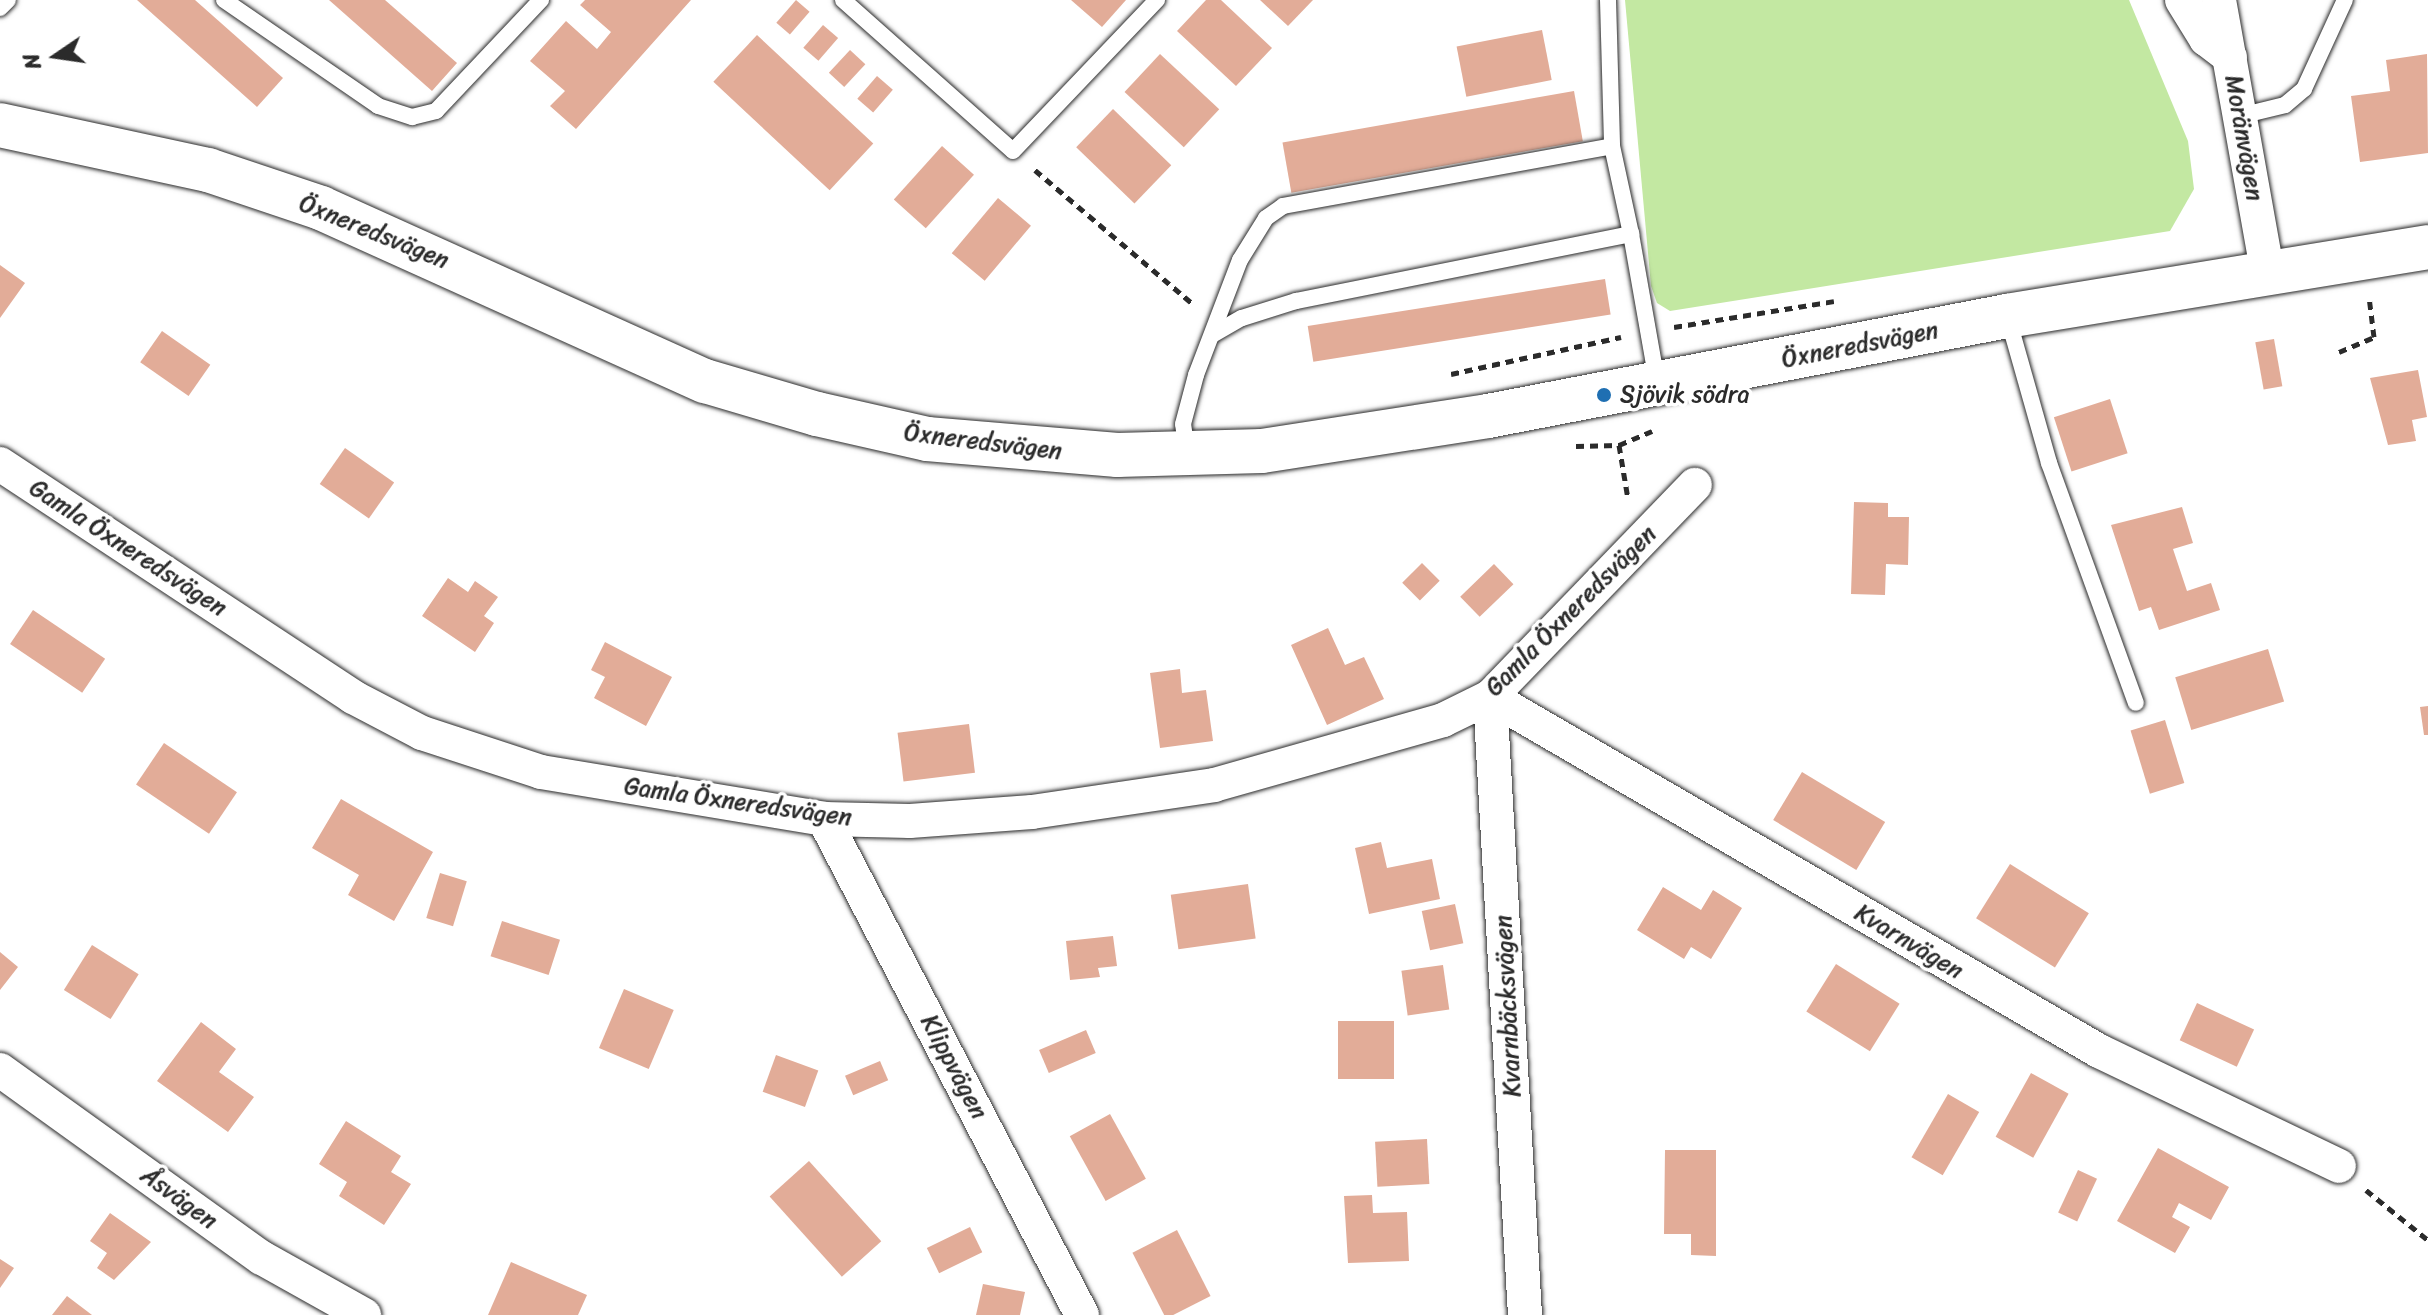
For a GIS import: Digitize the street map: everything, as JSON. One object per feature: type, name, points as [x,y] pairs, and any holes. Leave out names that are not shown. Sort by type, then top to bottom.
[{"type":"street","points":[[2182,0],[2206,39],[2230,57]]},
{"type":"street","name":"Moränvägen","points":[[2219,0],[2268,276]]},
{"type":"street","name":"Öxneredsvägen","points":[[0,125],[208,170],[321,208],[705,381],[817,414],[927,439],[1187,457],[1318,443],[1657,385],[2007,316],[2268,276],[2428,247]]},
{"type":"street","name":"Gamla Öxneredsvägen","points":[[0,464],[353,697],[422,733],[541,772],[824,819],[910,821],[1032,812],[1214,785],[1397,736],[1490,697],[1695,485]]},
{"type":"street","name":"Kvarnvägen","points":[[1490,697],[2099,1051],[2339,1166]]},
{"type":"street","name":"Kvarnbäcksvägen","points":[[1490,697],[1525,1315]]},
{"type":"street","name":"Klippvägen","points":[[824,819],[1082,1315]]},
{"type":"street","name":"Åsvägen","points":[[0,1070],[262,1258],[364,1315]]},
{"type":"lane","points":[[0,8],[8,0]]},
{"type":"lane","points":[[224,0],[378,106],[412,117],[436,111],[541,0]]},
{"type":"lane","points":[[843,0],[1013,151],[1157,0]]},
{"type":"lane","points":[[1608,0],[1612,146],[1657,385]]},
{"type":"lane","points":[[2240,116],[2285,105],[2304,89],[2345,0]]},
{"type":"lane","points":[[1187,457],[1183,424],[1212,335],[1252,235],[1283,206],[1612,146]]},
{"type":"lane","points":[[1212,335],[1296,301],[1631,234]]},
{"type":"lane","points":[[2007,316],[2049,463],[2136,703]]},
{"type":"path","points":[[1013,151],[1198,308],[1220,315]]},
{"type":"path","points":[[2339,352],[2374,337],[2367,287]]},
{"type":"path","points":[[1619,445],[1632,514],[1647,535]]},
{"type":"path","points":[[2339,1166],[2428,1240]]},
{"type":"green space","points":[[1625,0],[2129,0],[2188,141],[2194,189],[2170,231],[1670,311],[1657,303],[1651,286]]},
{"type":"building","points":[[137,0],[195,0],[283,78],[257,107]]},
{"type":"building","points":[[329,0],[385,0],[457,63],[432,91]]},
{"type":"building","points":[[585,0],[691,0],[576,129],[550,106],[565,91],[530,61],[566,21],[597,49],[611,32],[580,5]]},
{"type":"building","points":[[796,0],[810,12],[790,34],[776,23]]},
{"type":"building","points":[[1071,0],[1126,0],[1102,27]]},
{"type":"building","points":[[1206,0],[1221,0],[1272,48],[1236,86],[1177,31]]},
{"type":"building","points":[[1260,0],[1313,0],[1288,26]]},
{"type":"building","points":[[823,25],[838,38],[818,61],[803,48]]},
{"type":"building","points":[[1542,30],[1552,80],[1466,97],[1457,47]]},
{"type":"building","points":[[757,35],[873,143],[830,190],[713,82]]},
{"type":"building","points":[[850,50],[865,64],[844,87],[829,73]]},
{"type":"building","points":[[1160,54],[1219,109],[1184,147],[1125,92]]},
{"type":"building","points":[[2427,54],[2428,153],[2360,162],[2351,96],[2390,91],[2386,60]]},
{"type":"building","points":[[877,76],[893,90],[873,112],[857,99]]},
{"type":"building","points":[[1574,91],[1583,141],[1291,193],[1282,142]]},
{"type":"building","points":[[1113,109],[1171,165],[1134,203],[1076,147]]},
{"type":"building","points":[[942,146],[974,175],[926,228],[894,200]]},
{"type":"building","points":[[998,198],[1031,226],[985,281],[952,253]]},
{"type":"building","points":[[0,265],[25,283],[0,318]]},
{"type":"building","points":[[1605,279],[1611,315],[1313,362],[1308,326]]},
{"type":"building","points":[[162,331],[210,365],[189,396],[140,362]]},
{"type":"building","points":[[2274,339],[2282,386],[2264,390],[2255,342]]},
{"type":"building","points":[[2418,370],[2427,417],[2412,420],[2416,441],[2388,445],[2370,378]]},
{"type":"building","points":[[2110,399],[2128,453],[2072,471],[2054,417]]},
{"type":"building","points":[[345,448],[394,482],[369,518],[320,484]]},
{"type":"building","points":[[1854,502],[1888,503],[1888,517],[1909,517],[1908,565],[1886,564],[1885,595],[1851,594]]},
{"type":"building","points":[[2182,507],[2193,543],[2173,549],[2187,591],[2211,583],[2220,610],[2159,630],[2151,607],[2139,611],[2111,525]]},
{"type":"building","points":[[1422,563],[1440,581],[1420,600],[1402,583]]},
{"type":"building","points":[[1494,564],[1513,584],[1480,617],[1460,597]]},
{"type":"building","points":[[448,578],[468,592],[475,581],[498,597],[484,616],[494,623],[475,652],[422,616]]},
{"type":"building","points":[[33,610],[105,659],[82,693],[10,644]]},
{"type":"building","points":[[1328,628],[1345,665],[1364,657],[1384,699],[1327,725],[1291,645]]},
{"type":"building","points":[[605,642],[672,677],[646,726],[594,698],[605,677],[591,670]]},
{"type":"building","points":[[2268,649],[2284,702],[2191,730],[2175,677]]},
{"type":"building","points":[[1180,669],[1182,693],[1206,690],[1213,741],[1160,748],[1150,673]]},
{"type":"building","points":[[2428,706],[2428,735],[2424,735],[2420,707]]},
{"type":"building","points":[[2165,720],[2184,783],[2150,794],[2131,731]]},
{"type":"building","points":[[969,724],[975,773],[904,781],[898,733]]},
{"type":"building","points":[[164,743],[237,792],[209,834],[136,784]]},
{"type":"building","points":[[1802,772],[1885,822],[1856,870],[1773,820]]},
{"type":"building","points":[[341,799],[433,852],[394,921],[348,895],[359,875],[312,848]]},
{"type":"building","points":[[1381,842],[1387,868],[1432,859],[1440,899],[1369,914],[1355,848]]},
{"type":"building","points":[[2010,864],[2089,913],[2055,968],[1976,918]]},
{"type":"building","points":[[440,873],[467,881],[453,926],[426,918]]},
{"type":"building","points":[[1248,884],[1256,938],[1178,949],[1171,895]]},
{"type":"building","points":[[1663,887],[1701,910],[1713,890],[1742,908],[1711,959],[1691,947],[1684,959],[1637,930]]},
{"type":"building","points":[[1455,904],[1463,943],[1430,950],[1422,911]]},
{"type":"building","points":[[502,921],[560,940],[549,975],[491,956]]},
{"type":"building","points":[[1113,936],[1117,966],[1098,968],[1100,977],[1070,980],[1066,941]]},
{"type":"building","points":[[92,945],[139,974],[111,1019],[64,990]]},
{"type":"building","points":[[0,952],[18,967],[0,990]]},
{"type":"building","points":[[1836,964],[1900,1004],[1870,1051],[1806,1011]]},
{"type":"building","points":[[1443,965],[1449,1010],[1408,1015],[1401,971]]},
{"type":"building","points":[[624,989],[674,1010],[649,1069],[599,1048]]},
{"type":"building","points":[[2197,1003],[2254,1030],[2237,1067],[2180,1040]]},
{"type":"building","points":[[1338,1021],[1394,1021],[1394,1079],[1338,1079]]},
{"type":"building","points":[[201,1022],[236,1049],[219,1072],[254,1097],[228,1132],[157,1081]]},
{"type":"building","points":[[1086,1030],[1096,1053],[1049,1073],[1039,1050]]},
{"type":"building","points":[[776,1055],[818,1070],[805,1107],[763,1092]]},
{"type":"building","points":[[880,1061],[888,1080],[853,1095],[845,1076]]},
{"type":"building","points":[[2031,1073],[2069,1094],[2033,1158],[1996,1137]]},
{"type":"building","points":[[1948,1094],[1979,1112],[1943,1175],[1912,1157]]},
{"type":"building","points":[[1110,1114],[1146,1179],[1106,1201],[1070,1136]]},
{"type":"building","points":[[346,1121],[401,1156],[391,1172],[411,1184],[384,1225],[339,1196],[347,1182],[319,1164]]},
{"type":"building","points":[[1427,1139],[1429,1184],[1377,1187],[1375,1142]]},
{"type":"building","points":[[2158,1148],[2229,1187],[2211,1220],[2179,1203],[2172,1217],[2190,1227],[2175,1253],[2117,1221]]},
{"type":"building","points":[[1665,1150],[1716,1150],[1716,1256],[1691,1255],[1691,1234],[1664,1234]]},
{"type":"building","points":[[809,1161],[881,1241],[842,1277],[770,1196]]},
{"type":"building","points":[[2078,1170],[2097,1179],[2077,1221],[2058,1213]]},
{"type":"building","points":[[1372,1195],[1373,1213],[1407,1212],[1409,1261],[1348,1263],[1344,1196]]},
{"type":"building","points":[[110,1213],[151,1242],[114,1280],[97,1268],[107,1253],[90,1241]]},
{"type":"building","points":[[970,1227],[982,1252],[939,1273],[927,1248]]},
{"type":"building","points":[[1177,1230],[1211,1296],[1173,1315],[1164,1315],[1132,1253]]},
{"type":"building","points":[[0,1259],[14,1268],[0,1288]]},
{"type":"building","points":[[511,1262],[587,1295],[578,1315],[488,1315]]},
{"type":"building","points":[[983,1284],[1025,1292],[1020,1315],[976,1315]]},
{"type":"building","points":[[67,1296],[92,1315],[52,1315]]},
{"type":"place","name":"Sjövik södra","points":[[1604,395]]}]
